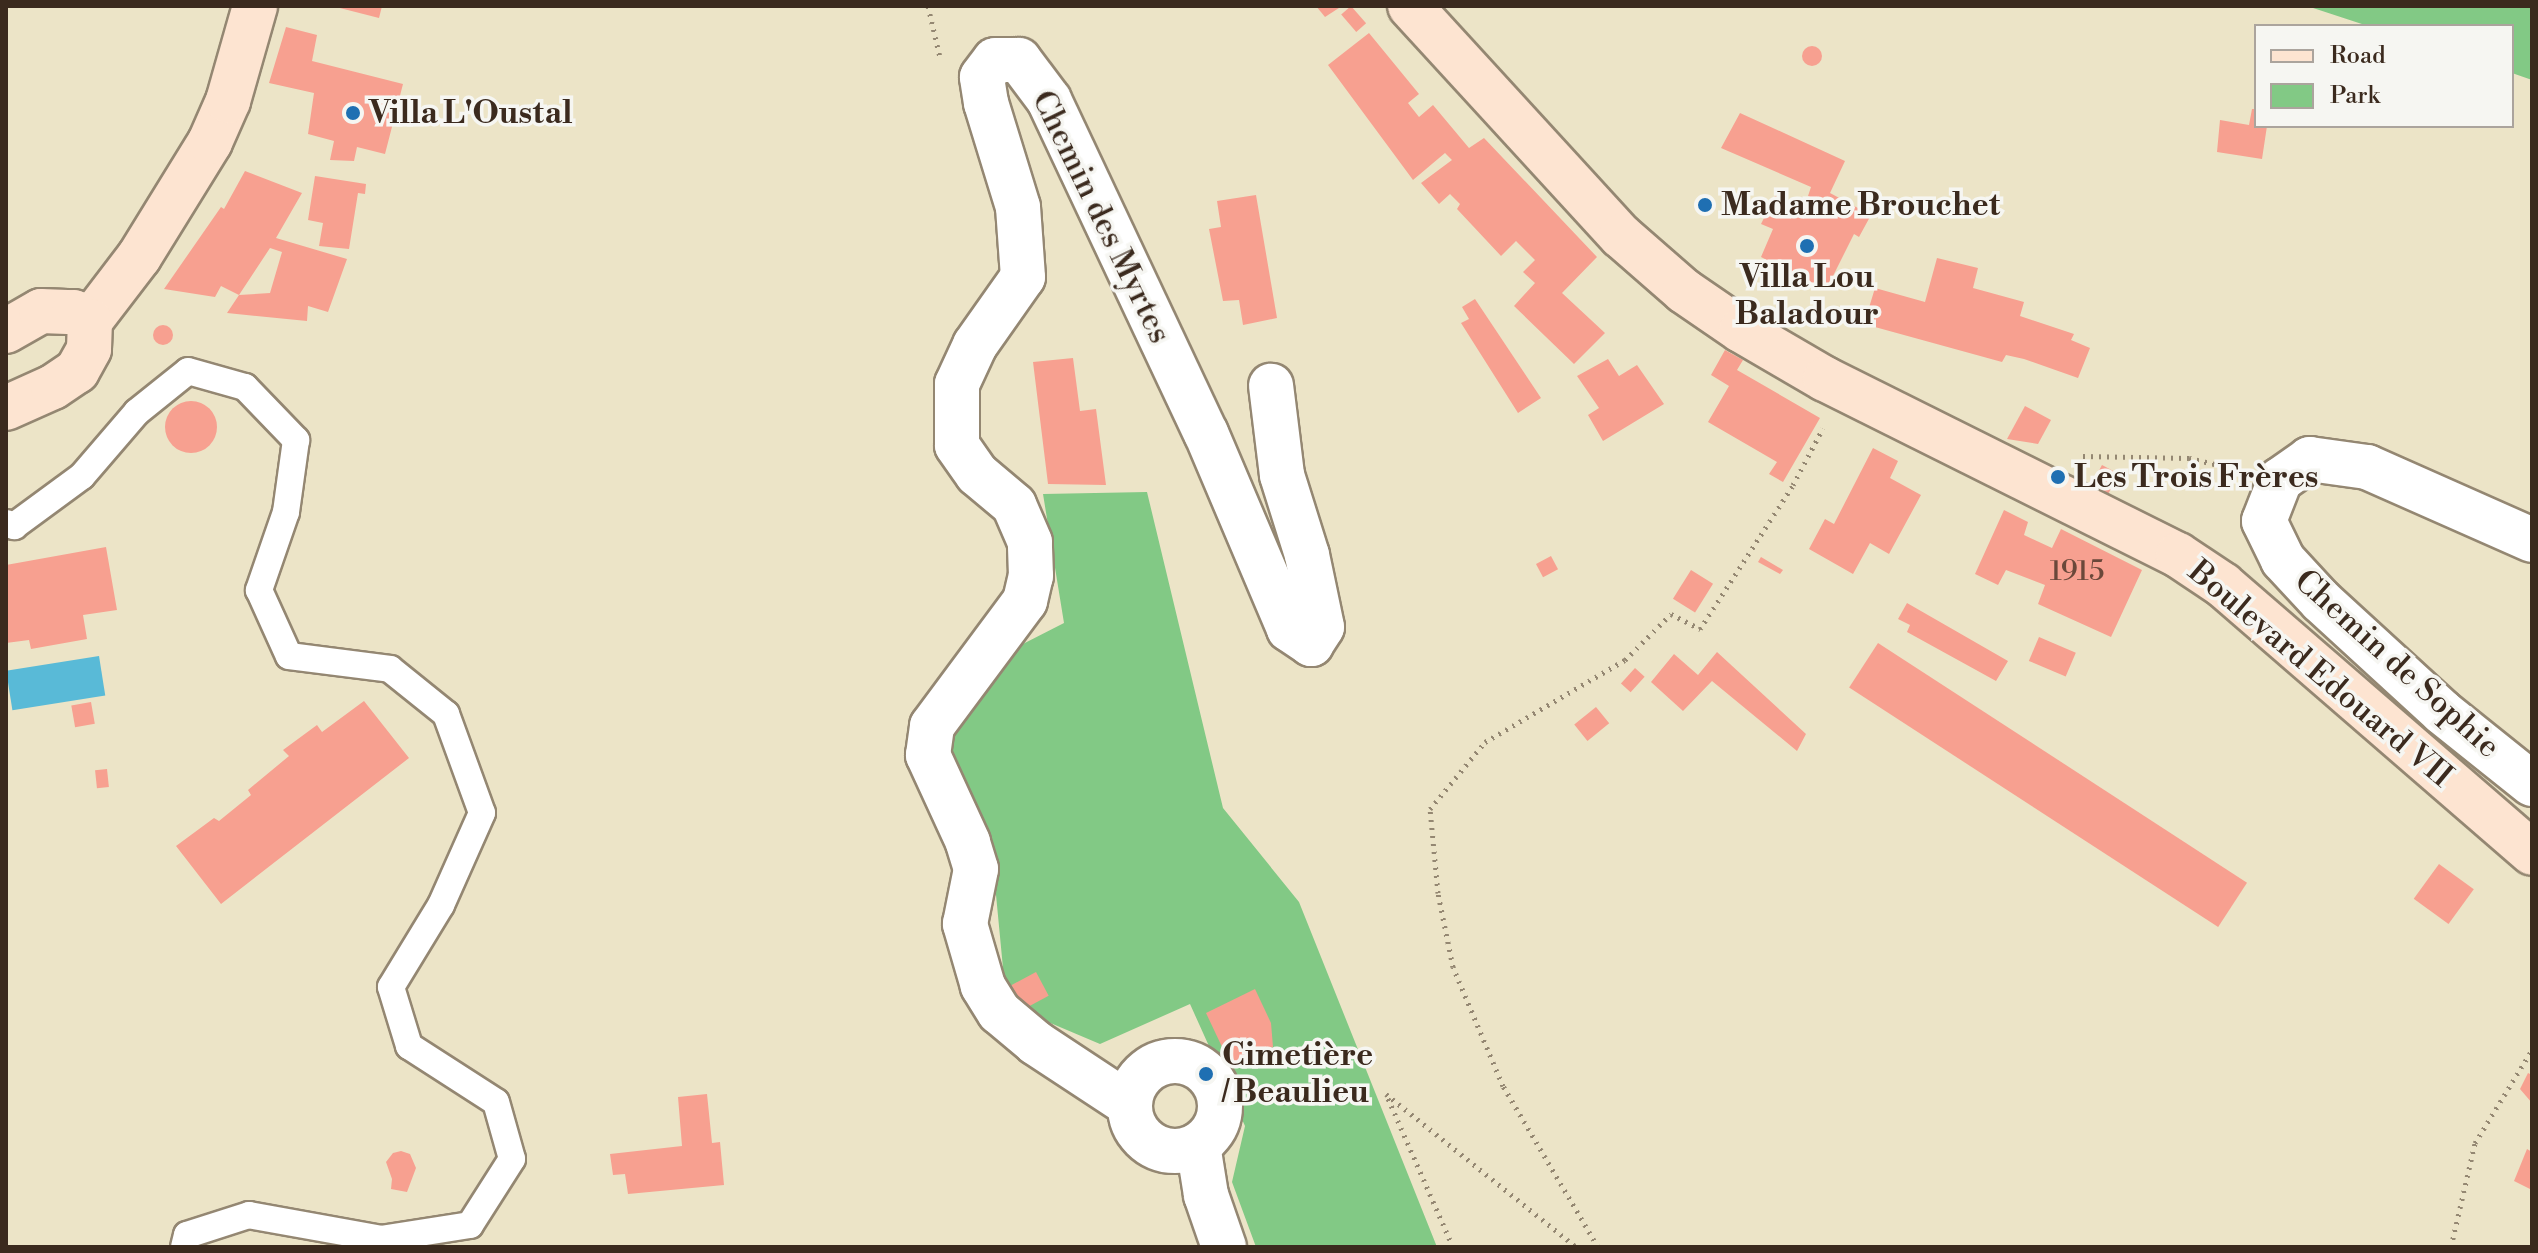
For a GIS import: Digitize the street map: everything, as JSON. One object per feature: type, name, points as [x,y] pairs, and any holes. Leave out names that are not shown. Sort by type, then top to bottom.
[{"type":"street","points":[[8,409],[77,371],[89,349],[90,321],[154,234],[210,142],[228,101],[255,6]]},
{"type":"street","name":"Boulevard Edouard VII","points":[[1410,6],[1631,245],[1684,291],[1730,322],[1844,388],[2178,555],[2223,585],[2532,853]]},
{"type":"street","name":"Chemin des Myrtes","points":[[1130,1105],[1036,1043],[999,1012],[983,986],[965,924],[976,869],[968,842],[928,755],[932,726],[1025,601],[1031,576],[1030,542],[1014,505],[977,474],[957,445],[957,384],[975,345],[1023,277],[1018,207],[986,103],[982,77],[995,60],[1019,60],[1049,100],[1206,433],[1289,629],[1311,644],[1322,627],[1307,555],[1282,475],[1271,386]]},
{"type":"street","points":[[6,331],[41,311],[74,312],[90,321]]},
{"type":"street","points":[[2280,480],[2310,459],[2367,467],[2532,540]]},
{"type":"street","name":"Chemin de Sophie","points":[[2280,480],[2264,521],[2283,560],[2321,601],[2442,712],[2532,784]]},
{"type":"street","points":[[1163,1062],[1194,1065],[1211,1080],[1220,1102],[1218,1121],[1198,1145],[1167,1150],[1152,1144],[1132,1120],[1132,1090],[1149,1069],[1163,1062]]},
{"type":"street","points":[[1198,1145],[1206,1195],[1224,1247]]},
{"type":"lane","points":[[6,523],[14,526],[82,476],[137,412],[188,371],[245,387],[296,440],[286,512],[259,590],[289,656],[390,669],[435,705],[446,714],[482,813],[441,905],[391,987],[409,1046],[496,1102],[512,1159],[470,1225],[382,1239],[249,1215],[187,1235],[184,1247]]},
{"type":"path","points":[[1598,1247],[1503,1086],[1453,967],[1438,893],[1430,809],[1485,742],[1625,660],[1671,614],[1700,629],[1793,485],[1844,388]]},
{"type":"path","points":[[2080,456],[2189,458],[2280,480]]},
{"type":"path","points":[[2451,1247],[2475,1143],[2532,1050]]},
{"type":"path","points":[[1453,1247],[1386,1094],[1576,1247]]},
{"type":"green space","points":[[2307,6],[2532,6],[2532,80],[2514,74],[2514,24],[2362,24]]},
{"type":"green space","points":[[1147,492],[1223,808],[1299,902],[1437,1247],[1256,1247],[1232,1182],[1245,1126],[1190,1004],[1100,1044],[1022,1011],[1005,989],[992,853],[955,770],[949,736],[1013,649],[1064,623],[1043,494]]},
{"type":"water","points":[[99,656],[105,696],[12,710],[6,671]]},
{"type":"building","points":[[332,6],[382,6],[379,18]]},
{"type":"building","points":[[1316,6],[1342,6],[1325,17]]},
{"type":"building","points":[[1351,6],[1366,23],[1356,32],[1341,15]]},
{"type":"building","name":"Villa L'Oustal","points":[[286,27],[317,35],[312,61],[403,84],[385,154],[357,147],[354,161],[330,160],[334,141],[308,134],[314,93],[269,83]]},
{"type":"building","points":[[1369,33],[1419,94],[1408,103],[1419,117],[1433,105],[1469,148],[1484,138],[1597,257],[1562,293],[1605,333],[1574,364],[1514,306],[1535,283],[1523,272],[1535,260],[1516,241],[1501,256],[1457,209],[1460,204],[1450,194],[1439,204],[1421,183],[1452,160],[1445,153],[1413,180],[1328,65]]},
{"type":"building","points":[[1812,46],[1819,49],[1822,56],[1819,63],[1812,66],[1805,63],[1802,56],[1805,49]]},
{"type":"building","points":[[2254,109],[2254,128],[2267,128],[2262,159],[2217,152],[2220,120],[2249,125]]},
{"type":"building","points":[[1740,113],[1845,161],[1830,193],[1871,215],[1859,237],[1854,234],[1826,290],[1761,257],[1773,229],[1761,224],[1775,196],[1810,213],[1815,199],[1808,196],[1811,187],[1721,148]]},
{"type":"building","points":[[245,171],[302,193],[276,238],[347,259],[328,312],[308,306],[307,321],[227,313],[239,295],[221,286],[215,297],[164,289],[221,207],[224,209]],"holes":[[[270,248],[282,252],[270,293],[239,295]]]},
{"type":"building","points":[[315,176],[366,184],[365,194],[358,193],[349,249],[319,246],[323,223],[308,220]]},
{"type":"building","points":[[1256,195],[1277,318],[1243,325],[1239,300],[1223,301],[1209,229],[1221,227],[1217,201]]},
{"type":"building","points":[[1937,258],[1978,268],[1973,288],[2024,302],[2020,316],[2074,334],[2071,340],[2090,348],[2078,378],[2024,359],[2006,355],[2002,362],[1864,324],[1875,288],[1925,302]]},
{"type":"building","points":[[1475,299],[1541,398],[1518,413],[1461,323],[1469,319],[1462,307]]},
{"type":"building","points":[[163,325],[170,328],[173,335],[170,342],[163,345],[156,342],[153,335],[156,328]]},
{"type":"building","points":[[1725,350],[1743,360],[1737,370],[1820,418],[1783,482],[1769,474],[1777,462],[1708,422],[1729,386],[1711,375]]},
{"type":"building","points":[[1073,358],[1080,411],[1096,409],[1106,485],[1048,484],[1033,362]]},
{"type":"building","points":[[1608,359],[1619,376],[1637,365],[1664,404],[1603,441],[1588,415],[1599,408],[1577,376]]},
{"type":"building","points":[[191,401],[209,409],[217,427],[209,445],[191,453],[173,445],[165,427],[173,409]]},
{"type":"building","points":[[2025,406],[2051,420],[2038,444],[2007,439]]},
{"type":"building","points":[[1873,448],[1898,461],[1890,478],[1921,495],[1889,554],[1870,543],[1853,574],[1809,549],[1825,519],[1834,524]]},
{"type":"building","points":[[2102,465],[2119,474],[2106,498],[2089,489]]},
{"type":"building","points":[[2004,510],[2028,522],[2024,535],[2052,548],[2061,529],[2142,570],[2111,637],[2038,604],[2045,585],[2006,570],[1998,585],[1975,574]]},
{"type":"building","points":[[106,547],[117,610],[83,615],[87,639],[31,649],[29,640],[6,643],[6,565]]},
{"type":"building","points":[[1551,556],[1558,569],[1543,577],[1536,564]]},
{"type":"building","points":[[1761,557],[1783,570],[1780,574],[1758,562]]},
{"type":"building","points":[[1691,570],[1713,584],[1695,613],[1673,599]]},
{"type":"building","points":[[1907,603],[2008,661],[1996,681],[1907,632],[1910,625],[1898,619]]},
{"type":"building","points":[[2039,637],[2076,653],[2066,677],[2029,661]]},
{"type":"building","points":[[1878,643],[2247,883],[2218,927],[1849,687]]},
{"type":"building","points":[[1717,652],[1806,734],[1797,751],[1712,681],[1683,711],[1651,682],[1674,654],[1698,675]]},
{"type":"building","points":[[1635,668],[1645,677],[1631,692],[1621,684]]},
{"type":"building","points":[[364,701],[409,758],[221,904],[176,846],[214,818],[219,821],[251,795],[248,790],[289,756],[283,750],[317,725],[322,732]]},
{"type":"building","points":[[91,702],[95,724],[75,727],[71,705]]},
{"type":"building","points":[[1596,707],[1609,723],[1587,741],[1574,725]]},
{"type":"building","points":[[107,769],[109,787],[97,788],[95,770]]},
{"type":"building","points":[[2439,864],[2474,889],[2449,924],[2414,899]]},
{"type":"building","points":[[1036,972],[1049,996],[1024,1009],[1011,985]]},
{"type":"building","points":[[1255,989],[1271,1023],[1273,1047],[1232,1068],[1206,1013]]},
{"type":"building","points":[[2528,1073],[2532,1075],[2532,1103],[2520,1089]]},
{"type":"building","points":[[707,1094],[712,1143],[720,1142],[724,1185],[628,1194],[625,1174],[613,1175],[610,1154],[682,1146],[678,1097]]},
{"type":"building","points":[[2527,1149],[2532,1152],[2532,1190],[2514,1181]]},
{"type":"building","points":[[401,1151],[410,1154],[416,1168],[407,1192],[391,1189],[392,1179],[386,1162],[393,1153]]},
{"type":"place","name":"Villa L'Oustal","points":[[353,113]]},
{"type":"place","name":"Madame Brouchet","points":[[1705,205]]},
{"type":"place","name":"Villa Lou Baladour","points":[[1807,246]]},
{"type":"place","name":"Les Trois Frères","points":[[2058,477]]},
{"type":"place","name":"Cimetière / Beaulieu","points":[[1206,1074]]}]
